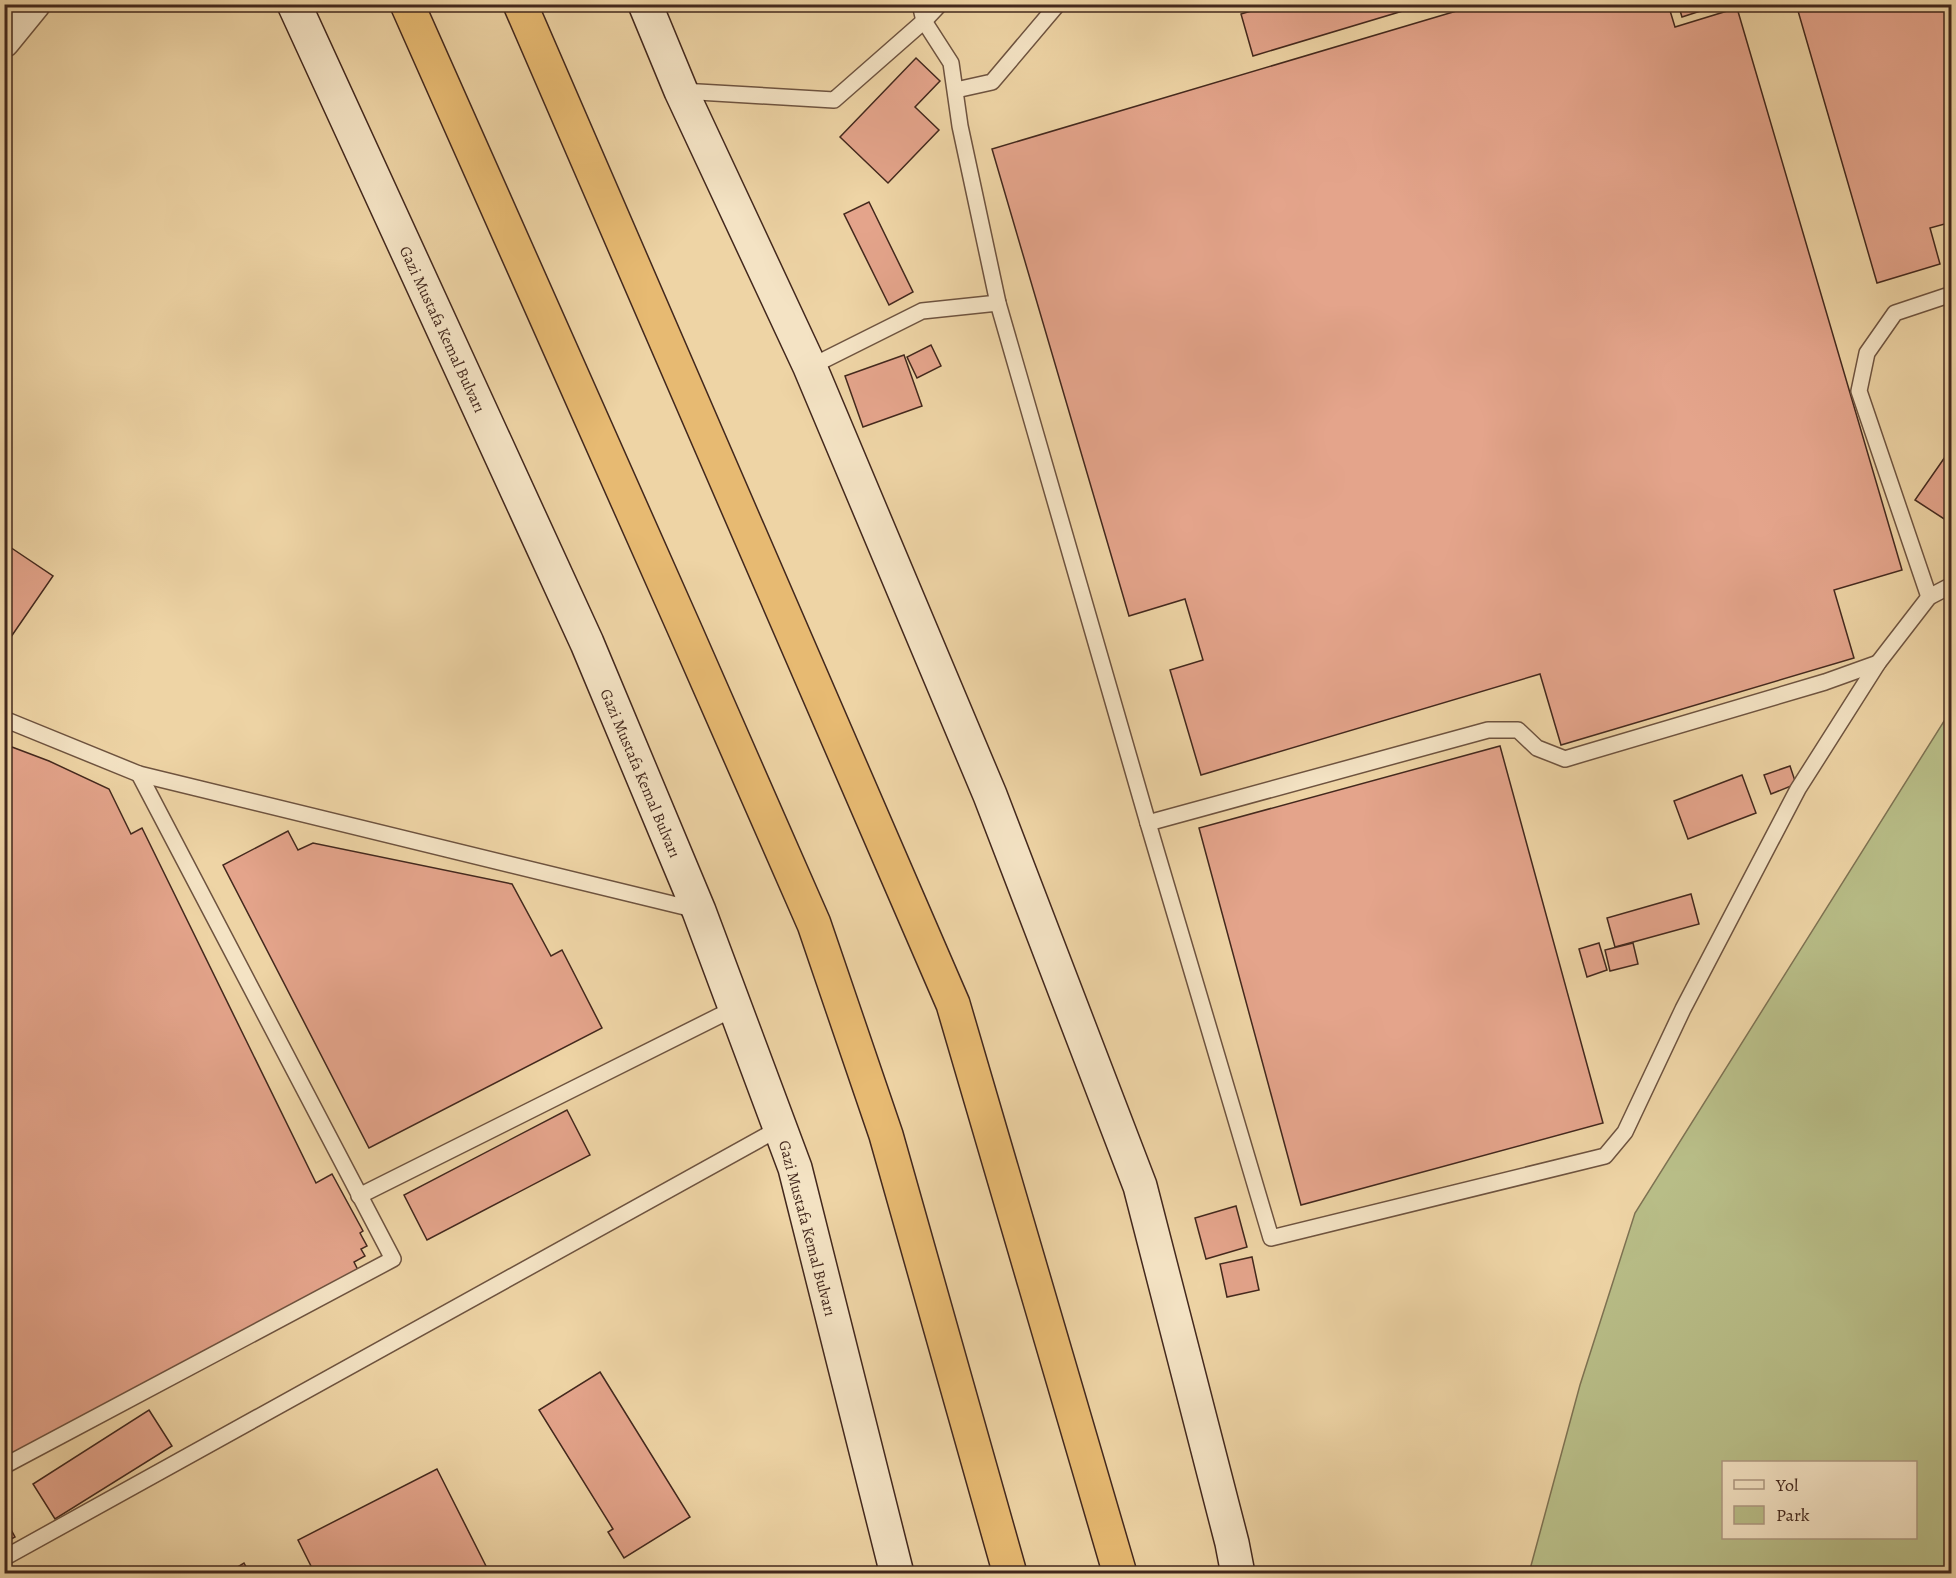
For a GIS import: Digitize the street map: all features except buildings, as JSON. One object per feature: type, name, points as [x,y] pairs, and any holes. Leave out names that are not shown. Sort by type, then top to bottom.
[{"type":"highway","points":[[407,4],[814,924],[886,1135],[1010,1574]]},
{"type":"highway","points":[[520,4],[953,1004],[1120,1574]]},
{"type":"street","points":[[4,42],[35,4]]},
{"type":"street","name":"Gazi Mustafa Kemal Bulvarı","points":[[294,4],[586,643],[699,911],[795,1168],[897,1574]]},
{"type":"street","points":[[645,4],[681,91],[810,367],[990,795],[1140,1186],[1232,1542],[1238,1574]]},
{"type":"lane","points":[[920,4],[924,21],[951,63],[960,126],[998,303],[1271,1238],[1605,1156],[1626,1132],[1683,1009],[1798,789],[1878,663],[1929,597],[1952,585]]},
{"type":"lane","points":[[681,91],[834,100],[924,21],[940,4]]},
{"type":"lane","points":[[956,90],[992,82],[1058,4]]},
{"type":"lane","points":[[1929,597],[1859,391],[1867,353],[1896,313],[1952,294]]},
{"type":"lane","points":[[810,367],[922,311],[998,303]]},
{"type":"lane","points":[[1148,823],[1488,730],[1518,730],[1537,748],[1565,759],[1825,682],[1878,663]]},
{"type":"lane","points":[[4,719],[138,774],[699,911]]},
{"type":"lane","points":[[4,1466],[393,1259],[138,774]]},
{"type":"lane","points":[[359,1196],[735,1008]]},
{"type":"lane","points":[[4,1558],[780,1128]]},
{"type":"green space","points":[[1951,710],[1951,1573],[1529,1573],[1580,1385],[1635,1213]]}]
